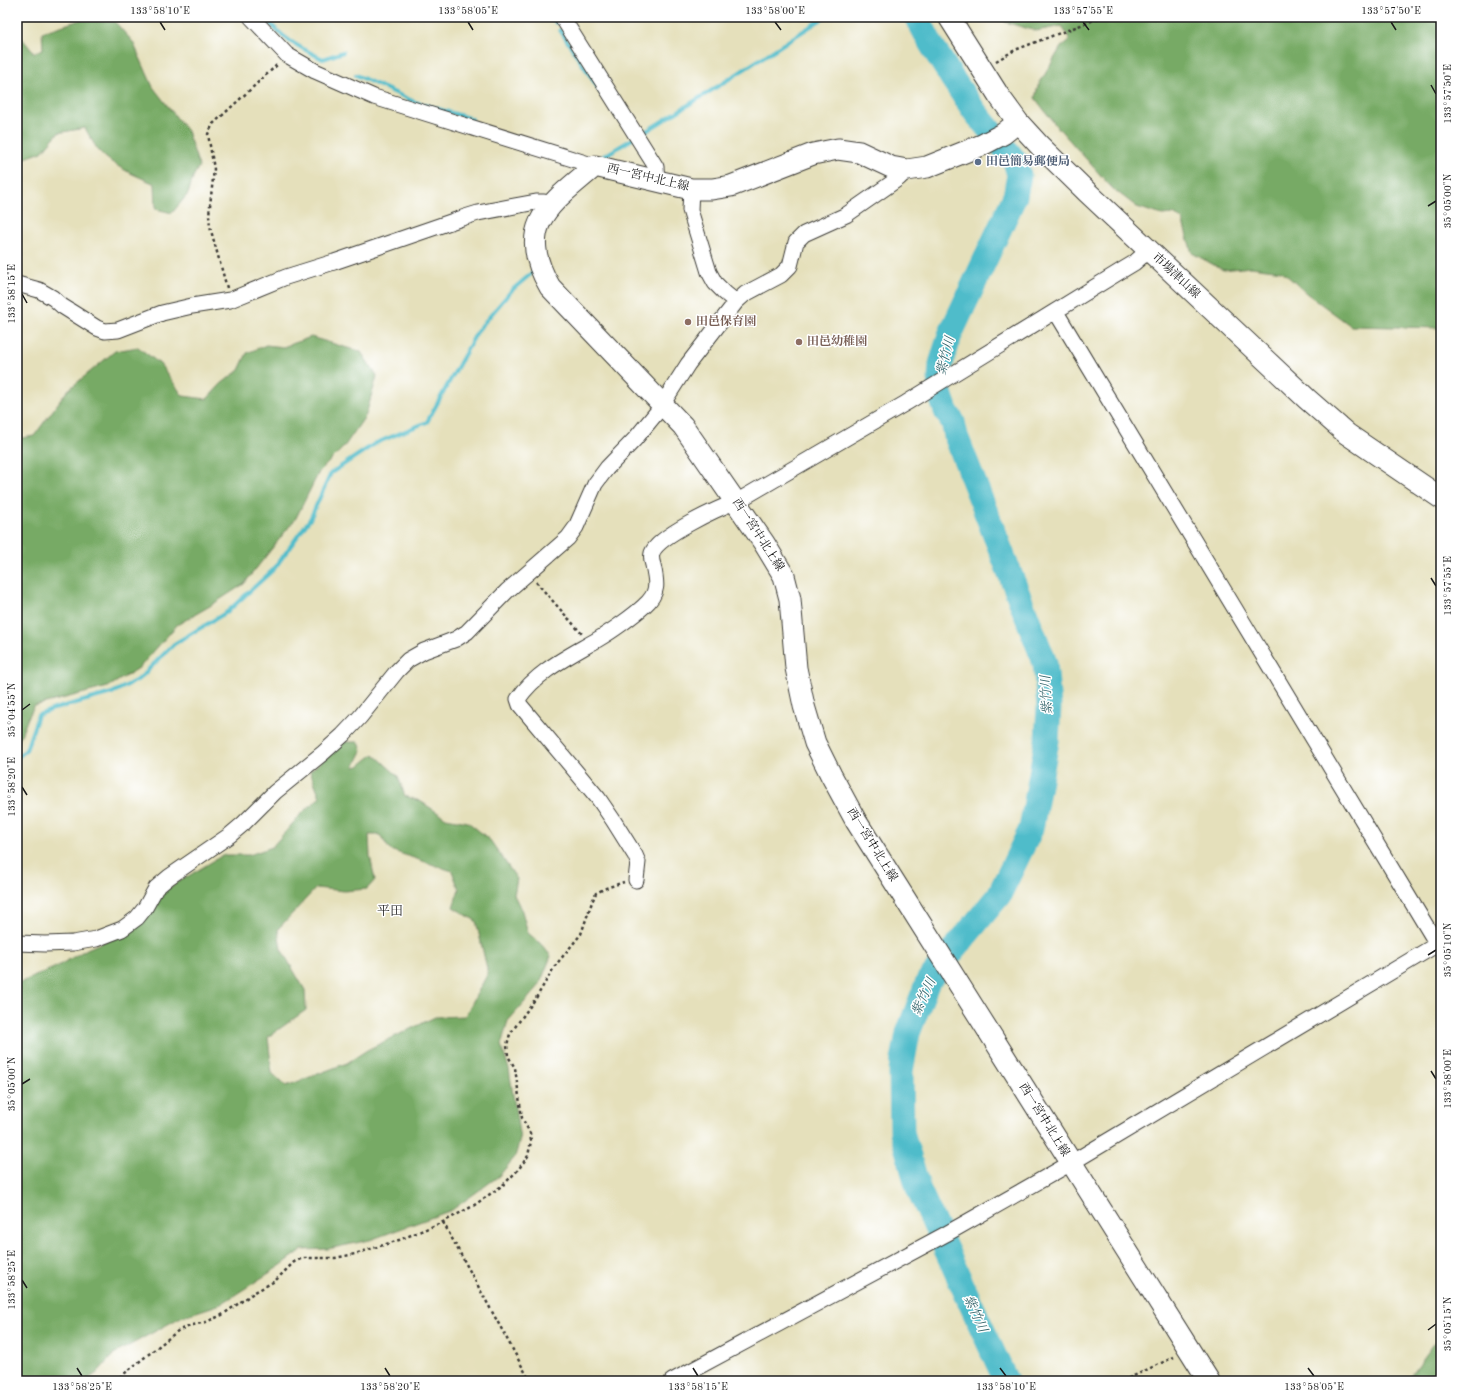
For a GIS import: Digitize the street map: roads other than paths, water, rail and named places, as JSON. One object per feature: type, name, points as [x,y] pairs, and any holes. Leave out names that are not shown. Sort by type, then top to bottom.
[{"type":"main road","name":"市場津山線","points":[[948,17],[999,96],[1011,128],[1040,146],[1307,399],[1347,434],[1441,498]]},
{"type":"main road","name":"西一宮中北上線","points":[[1011,128],[982,145],[927,167],[907,170],[891,166],[859,152],[838,149],[813,154],[731,186],[712,189],[690,189],[595,166],[551,205],[542,217],[537,227],[535,244],[537,260],[550,287],[683,426],[764,543],[784,576],[790,599],[796,668],[804,706],[815,743],[831,775],[856,821],[1209,1381]]},
{"type":"street","points":[[251,17],[287,56],[315,71],[374,97],[595,166]]},
{"type":"street","points":[[562,17],[656,167],[657,180]]},
{"type":"street","points":[[17,943],[73,943],[96,939],[122,929],[137,918],[145,908],[156,888],[168,877],[230,835],[275,792],[343,735],[408,660],[424,651],[456,639],[468,632],[507,590],[568,538],[576,527],[595,484],[607,468],[635,439],[663,404],[688,364],[736,302],[745,294],[781,275],[790,266],[796,242],[804,234],[846,215],[899,178],[907,170]]},
{"type":"street","points":[[690,189],[690,210],[709,272],[720,288],[736,302]]},
{"type":"street","points":[[17,284],[39,290],[85,321],[105,331],[118,330],[162,313],[192,306],[230,300],[286,277],[341,260],[478,213],[536,202],[544,202],[551,205]]},
{"type":"street","points":[[636,880],[638,862],[635,855],[598,798],[520,706],[518,699],[524,690],[539,675],[600,638],[644,606],[654,595],[657,584],[651,559],[652,553],[659,543],[675,532],[721,507],[736,502],[933,387],[1134,263],[1149,250]]},
{"type":"street","points":[[672,1381],[946,1234],[1071,1163],[1439,943],[1056,312]]},
{"type":"waterway","points":[[265,17],[284,37],[323,59],[343,52]]},
{"type":"waterway","points":[[552,17],[556,23]]},
{"type":"waterway","points":[[640,135],[825,17]]},
{"type":"waterway","name":"紫竹川","points":[[917,17],[931,44],[975,112],[1015,161],[1019,175],[1015,196],[950,335],[941,364],[939,391],[946,411],[953,422],[956,436],[1045,663],[1049,706],[1047,741],[1031,829],[999,895],[928,981],[908,1033],[901,1071],[902,1132],[918,1188],[1006,1381]]},
{"type":"waterway","points":[[560,30],[602,94]]},
{"type":"waterway","points":[[356,75],[415,102],[472,119]]},
{"type":"waterway","points":[[599,159],[634,138]]},
{"type":"waterway","points":[[17,758],[26,750],[38,715],[112,693],[139,679],[174,644],[227,612],[274,569],[310,519],[331,473],[376,443],[427,422],[478,330],[512,290],[532,273]]},
{"type":"place","name":"田邑簡易郵便局","points":[[978,162]]},
{"type":"place","name":"田邑保育園","points":[[688,322]]},
{"type":"place","name":"田邑幼稚園","points":[[799,342]]},
{"type":"district","name":"平田","points":[[390,911]]}]
